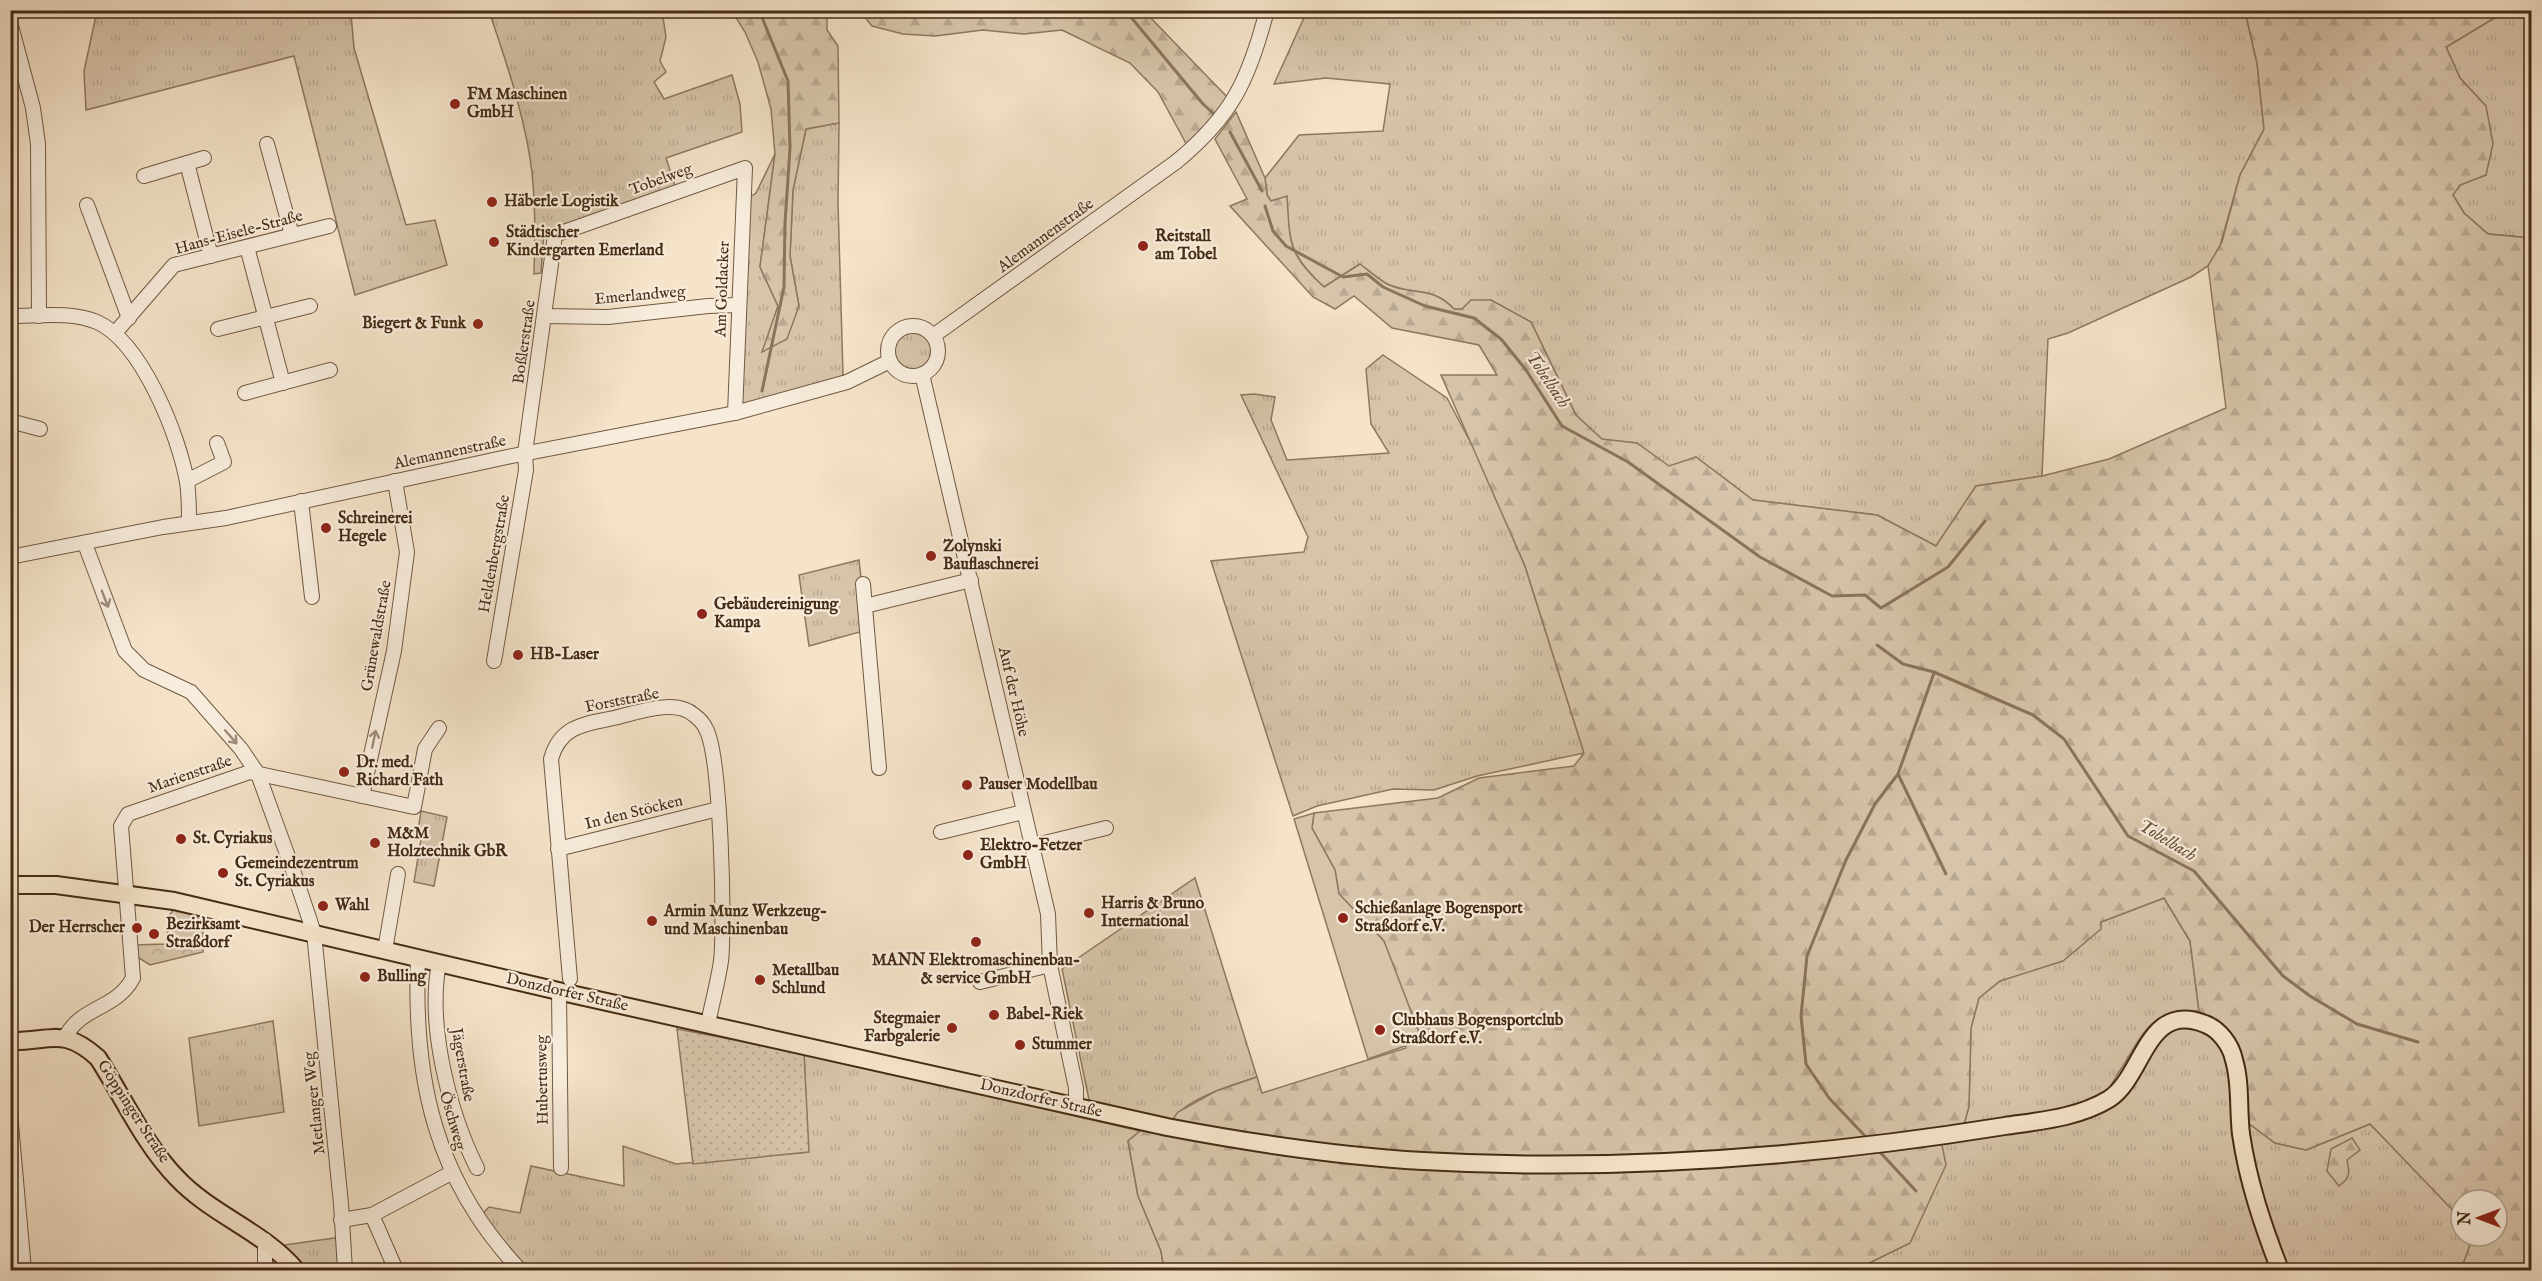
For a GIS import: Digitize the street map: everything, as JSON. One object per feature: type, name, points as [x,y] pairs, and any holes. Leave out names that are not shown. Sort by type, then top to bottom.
[{"type":"main road","name":"Donzdorfer Straße","points":[[10,885],[56,885],[126,894],[314,933],[439,963],[564,985],[708,1024],[1122,1117],[1266,1144],[1424,1161],[1556,1163],[1671,1161],[1771,1155],[1948,1135],[2073,1115],[2117,1093],[2153,1035],[2162,1027],[2180,1020],[2196,1021],[2209,1025],[2224,1039],[2235,1060],[2241,1133],[2248,1170],[2257,1208],[2280,1270]]},
{"type":"main road","name":"Göppinger Straße","points":[[10,1041],[52,1036],[65,1038],[87,1048],[98,1058],[154,1148],[176,1177],[219,1212],[265,1240],[296,1270]]},
{"type":"street","name":"Alemannenstraße","points":[[933,336],[1176,162],[1204,139],[1231,104],[1257,48],[1267,10]]},
{"type":"street","points":[[10,22],[33,108],[38,144],[39,316]]},
{"type":"street","points":[[267,144],[292,235]]},
{"type":"street","points":[[144,176],[204,158]]},
{"type":"street","points":[[187,163],[211,256]]},
{"type":"street","name":"Tobelweg","points":[[555,235],[745,168]]},
{"type":"street","name":"Am Goldacker","points":[[735,413],[745,168]]},
{"type":"street","points":[[87,205],[129,318]]},
{"type":"street","name":"Hans-Eisele-Straße","points":[[115,333],[174,265],[329,226]]},
{"type":"street","name":"Boßlerstraße","points":[[525,453],[555,235]]},
{"type":"street","points":[[247,247],[283,383]]},
{"type":"street","name":"Emerlandweg","points":[[545,316],[608,317],[738,305]]},
{"type":"street","points":[[218,329],[310,306]]},
{"type":"street","points":[[10,316],[72,316],[96,322],[115,333],[142,369],[174,436],[187,481],[189,523]]},
{"type":"street","points":[[910,326],[921,327],[933,336],[938,346],[937,358],[932,368],[922,374],[911,376],[901,373],[890,361],[888,346],[900,329],[910,326]]},
{"type":"street","name":"Alemannenstraße","points":[[10,557],[302,501],[525,453],[735,413],[836,385],[890,361]]},
{"type":"street","points":[[245,393],[330,370]]},
{"type":"street","name":"Auf der Höhe","points":[[922,374],[1048,914],[1050,964],[1076,1088],[1076,1106]]},
{"type":"street","points":[[10,421],[40,429]]},
{"type":"street","points":[[187,481],[224,462],[217,443]]},
{"type":"street","name":"Heldenbergstraße","points":[[494,661],[526,470],[525,453]]},
{"type":"street","name":"Grünewaldstraße","points":[[362,796],[394,651],[407,552],[395,481]]},
{"type":"street","points":[[302,501],[312,597]]},
{"type":"street","name":"Metlanger Weg","points":[[85,544],[125,651],[144,670],[191,692],[241,749],[258,774],[314,933],[345,1270]]},
{"type":"street","points":[[865,606],[971,580]]},
{"type":"street","points":[[863,584],[879,768]]},
{"type":"street","name":"Forststraße","points":[[564,985],[558,849],[550,759],[555,742],[566,733],[584,724],[666,707],[693,714],[707,729],[713,754],[718,809],[721,961],[708,1024]]},
{"type":"street","name":"Marienstraße","points":[[65,1038],[72,1024],[117,998],[133,978],[121,826],[128,814],[250,772],[414,807],[425,749],[439,728]]},
{"type":"street","name":"In den Stöcken","points":[[558,849],[718,809]]},
{"type":"street","points":[[941,832],[1023,812]]},
{"type":"street","points":[[1032,846],[1106,828]]},
{"type":"street","points":[[385,950],[398,874]]},
{"type":"street","name":"Öschweg","points":[[418,958],[418,1046],[422,1075],[451,1173],[488,1233],[520,1270]]},
{"type":"street","name":"Jägerstraße","points":[[439,963],[436,1016],[446,1076],[456,1120],[477,1168]]},
{"type":"street","points":[[981,982],[1050,964]]},
{"type":"street","name":"Hubertusweg","points":[[561,1168],[564,985]]},
{"type":"street","points":[[10,1113],[24,1270]]},
{"type":"street","points":[[341,1220],[372,1215],[451,1173]]},
{"type":"street","points":[[372,1215],[396,1270]]},
{"type":"street","points":[[265,1240],[265,1270]]},
{"type":"green space","points":[[97,11],[361,11],[351,14],[354,48],[406,225],[435,220],[447,265],[355,295],[294,56],[86,110],[84,71]]},
{"type":"green space","points":[[489,11],[662,11],[666,37],[660,61],[666,72],[654,82],[664,99],[732,75],[740,104],[742,132],[666,158],[676,189],[544,232],[541,273],[534,274],[534,201],[527,139],[518,102]]},
{"type":"green space","points":[[732,11],[827,11],[827,30],[838,46],[839,123],[806,129],[793,190],[790,256],[799,306],[787,339],[762,352],[778,306],[760,267],[775,154],[771,109],[758,62],[745,32]]},
{"type":"green space","points":[[860,11],[1144,11],[1230,100],[1188,147],[1158,92],[1130,63],[1062,30],[1024,34],[983,30],[935,36],[903,34],[872,26]]},
{"type":"green space","points":[[1307,11],[2245,11],[2257,63],[2264,129],[2240,175],[2218,253],[2208,266],[2191,277],[2068,333],[2048,339],[2042,476],[1976,486],[1936,546],[1877,515],[1753,500],[1696,457],[1669,467],[1637,443],[1602,440],[1576,415],[1531,322],[1491,300],[1462,310],[1454,309],[1430,294],[1396,288],[1387,284],[1360,264],[1324,287],[1304,266],[1293,247],[1287,197],[1271,201],[1267,195],[1265,178],[1299,135],[1383,131],[1390,84],[1326,78],[1274,84]]},
{"type":"green space","points":[[2245,11],[2506,11],[2446,47],[2460,78],[2486,106],[2493,144],[2486,175],[2460,185],[2453,195],[2464,213],[2488,234],[2531,238],[2531,1270],[2461,1270],[2469,1248],[2509,1248],[2509,1188],[2449,1188],[2449,1206],[2370,1124],[2306,1150],[2275,1143],[2247,1122],[2238,1045],[2221,1026],[2199,1011],[2190,941],[2164,898],[2101,922],[2101,929],[2063,961],[2000,981],[1979,998],[1971,1028],[1969,1106],[1964,1125],[1941,1140],[1946,1165],[1910,1243],[1855,1270],[1164,1270],[1161,1251],[1138,1196],[1128,1141],[1140,1131],[1167,1127],[1178,1112],[1216,1091],[1257,1077],[1262,1093],[1406,1048],[1384,941],[1339,894],[1335,870],[1312,828],[1314,813],[1438,798],[1479,778],[1574,766],[1584,753],[1525,566],[1441,375],[1497,375],[1479,345],[1392,328],[1354,296],[1335,309],[1313,297],[1230,206],[1247,199],[1215,139],[1236,112],[1265,178],[1267,195],[1271,201],[1287,196],[1290,236],[1297,256],[1312,276],[1324,287],[1360,264],[1387,284],[1396,288],[1430,294],[1454,309],[1462,309],[1471,300],[1491,300],[1531,322],[1576,415],[1602,439],[1637,443],[1669,466],[1696,457],[1753,500],[1877,515],[1936,546],[1976,486],[2042,476],[2109,459],[2226,408],[2208,266],[2222,242],[2240,175],[2264,129],[2257,63]]},
{"type":"green space","points":[[2506,11],[2531,11],[2531,238],[2488,234],[2464,213],[2452,194],[2460,185],[2486,175],[2486,106],[2460,78],[2446,47]]},
{"type":"green space","points":[[839,123],[838,203],[843,374],[839,381],[739,405],[747,199],[756,193],[775,154],[760,267],[778,306],[763,352],[799,306],[790,256],[793,190],[806,129]]},
{"type":"green space","points":[[913,330],[928,336],[934,351],[928,366],[913,372],[898,366],[892,351],[898,336]]},
{"type":"green space","points":[[1383,355],[1447,398],[1482,464],[1525,566],[1584,753],[1477,776],[1434,790],[1393,789],[1317,806],[1293,816],[1211,561],[1304,552],[1308,537],[1241,395],[1275,397],[1271,420],[1287,460],[1389,453],[1371,424],[1366,369]]},
{"type":"green space","points":[[859,560],[867,630],[809,646],[799,575]]},
{"type":"green space","points":[[421,811],[447,817],[434,886],[414,882],[422,833],[418,831]]},
{"type":"green space","name":"Schießanlage Bogensport Straßdorf e.V.","points":[[1314,813],[1312,828],[1335,870],[1339,894],[1384,941],[1422,1040],[1368,1059],[1294,819]]},
{"type":"green space","points":[[1195,878],[1257,1077],[1199,1099],[1179,1112],[1173,1120],[1089,1100],[1062,969]]},
{"type":"green space","points":[[2164,898],[2190,941],[2199,1011],[2182,1011],[2158,1019],[2141,1036],[2110,1087],[2092,1100],[2037,1116],[1964,1125],[1969,1106],[1971,1028],[1979,998],[2000,981],[2028,971],[2101,922]]},
{"type":"green space","points":[[174,909],[192,914],[201,922],[203,952],[150,965],[133,954],[133,945],[167,944],[168,917]]},
{"type":"green space","points":[[273,1021],[284,1112],[199,1126],[189,1038]]},
{"type":"green space","points":[[2178,1027],[2205,1029],[2225,1048],[2276,1270],[1855,1270],[1910,1243],[1941,1140],[2091,1113],[2155,1040]]},
{"type":"green space","points":[[677,1029],[804,1053],[809,1152],[693,1164]]},
{"type":"green space","points":[[804,1053],[1140,1131],[1128,1141],[1138,1196],[1161,1251],[1164,1270],[528,1270],[499,1237],[483,1213],[489,1207],[520,1213],[531,1166],[624,1186],[623,1146],[676,1164],[808,1152]]},
{"type":"green space","points":[[2247,1122],[2275,1143],[2306,1150],[2370,1124],[2449,1204],[2449,1248],[2469,1248],[2461,1270],[2408,1270],[2404,1265],[2385,1270],[2285,1270],[2252,1164]]},
{"type":"green space","points":[[2352,1138],[2360,1150],[2347,1160],[2348,1175],[2339,1186],[2327,1171],[2331,1149]]},
{"type":"green space","points":[[348,1236],[352,1270],[305,1270],[284,1245]]},
{"type":"waterway","points":[[759,10],[788,81],[790,148],[784,287],[762,391]]},
{"type":"waterway","name":"Tobelbach","points":[[1125,10],[1203,104],[1216,116]]},
{"type":"waterway","name":"Tobelbach","points":[[1230,132],[1262,191]]},
{"type":"waterway","name":"Tobelbach","points":[[1265,206],[1273,231],[1286,246],[1343,277],[1367,274],[1383,287],[1425,306],[1474,318],[1501,339],[1526,370],[1562,426],[1628,462],[1760,557],[1832,596],[1865,595],[1881,608],[1948,567],[1985,521]]},
{"type":"waterway","name":"Tobelbach","points":[[1877,645],[1903,664],[1934,672],[2033,715],[2064,739],[2128,836],[2194,871],[2283,976],[2310,996],[2357,1024],[2418,1042]]},
{"type":"waterway","points":[[1866,1137],[1829,1098],[1806,1064],[1801,1016],[1807,956],[1846,860],[1875,804],[1898,774],[1934,673]]},
{"type":"waterway","points":[[1898,774],[1946,874]]},
{"type":"waterway","points":[[1879,1151],[1916,1191]]},
{"type":"place","name":"FM Maschinen GmbH","points":[[455,104]]},
{"type":"place","name":"Häberle Logistik","points":[[492,202]]},
{"type":"place","name":"Städtischer Kindergarten Emerland","points":[[494,242]]},
{"type":"place","name":"Reitstall am Tobel","points":[[1143,246]]},
{"type":"place","name":"Biegert & Funk","points":[[478,324]]},
{"type":"place","name":"Schreinerei Hegele","points":[[326,528]]},
{"type":"place","name":"Zolynski Bauflaschnerei","points":[[931,556]]},
{"type":"place","name":"Gebäudereinigung Kampa","points":[[702,614]]},
{"type":"place","name":"HB-Laser","points":[[518,655]]},
{"type":"place","name":"Dr. med. Richard Fath","points":[[344,772]]},
{"type":"place","name":"Pauser Modellbau","points":[[967,785]]},
{"type":"place","name":"St. Cyriakus","points":[[181,839]]},
{"type":"place","name":"M&M Holztechnik GbR","points":[[375,843]]},
{"type":"place","name":"Elektro-Fetzer GmbH","points":[[968,855]]},
{"type":"place","name":"Gemeindezentrum St. Cyriakus","points":[[223,873]]},
{"type":"place","name":"Wahl","points":[[323,906]]},
{"type":"place","name":"Harris & Bruno International","points":[[1089,913]]},
{"type":"place","name":"Schießanlage Bogensport Straßdorf e.V.","points":[[1343,918]]},
{"type":"place","name":"Armin Munz Werkzeug- und Maschinenbau","points":[[652,921]]},
{"type":"place","name":"Der Herrscher","points":[[137,928]]},
{"type":"place","name":"Bezirksamt Straßdorf","points":[[154,934]]},
{"type":"place","name":"MANN Elektromaschinenbau- & service GmbH","points":[[976,942]]},
{"type":"place","name":"Bulling","points":[[365,977]]},
{"type":"place","name":"Metallbau Schlund","points":[[760,980]]},
{"type":"place","name":"Babel-Riek","points":[[994,1015]]},
{"type":"place","name":"Stegmaier Farbgalerie","points":[[952,1028]]},
{"type":"place","name":"Clubhaus Bogensportclub Straßdorf e.V.","points":[[1380,1030]]},
{"type":"place","name":"Stummer","points":[[1020,1045]]}]
